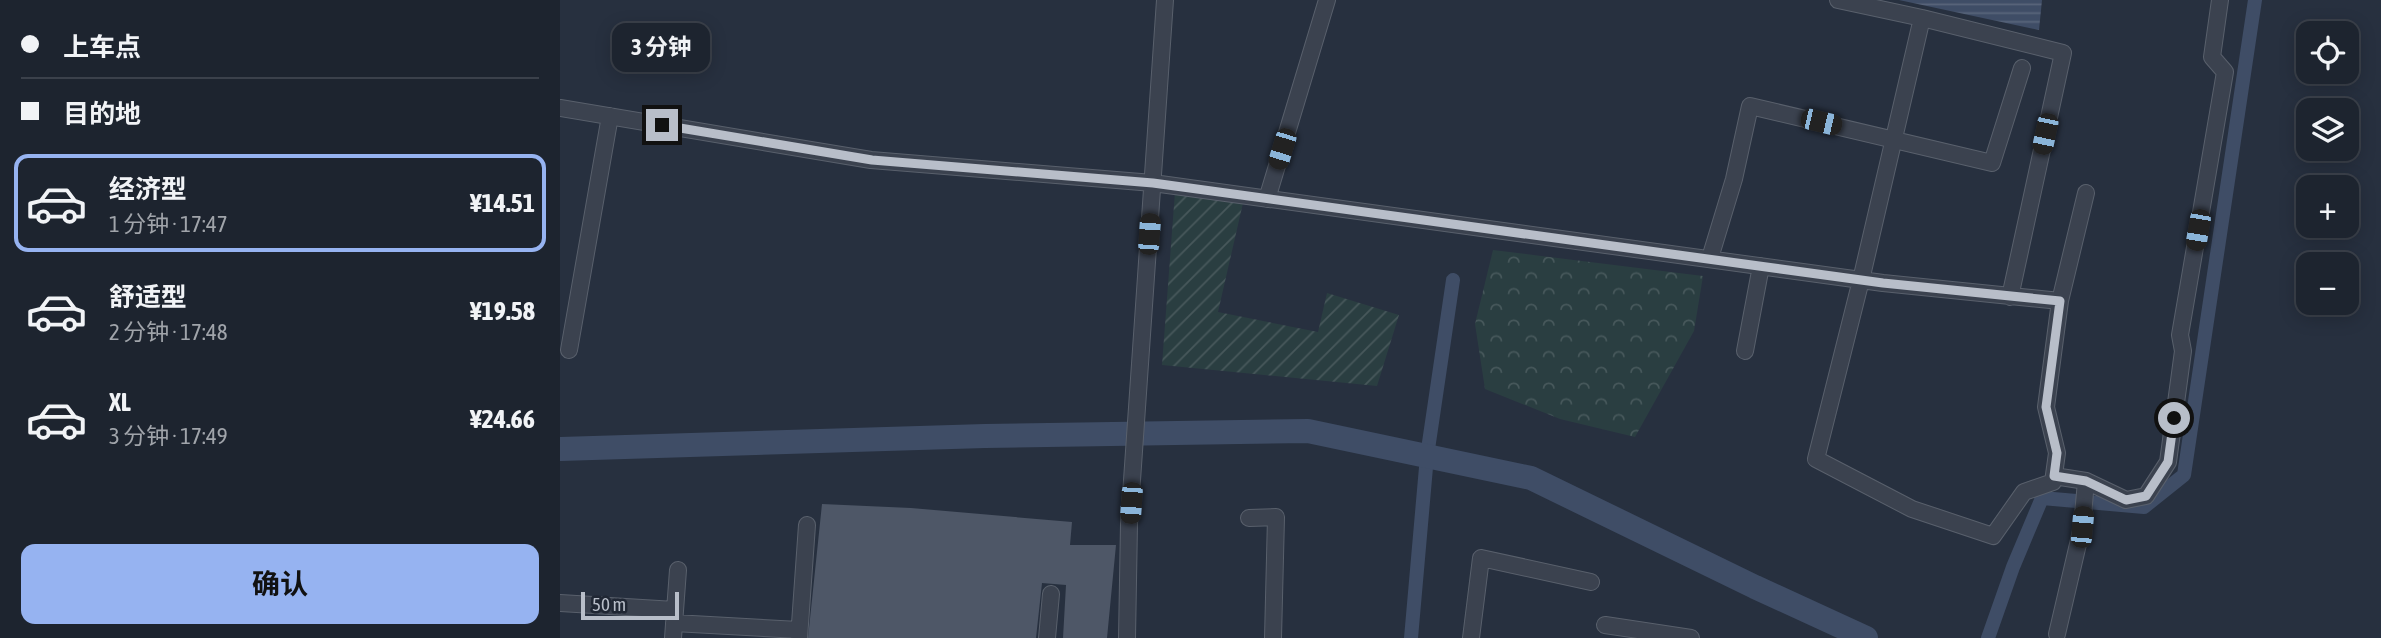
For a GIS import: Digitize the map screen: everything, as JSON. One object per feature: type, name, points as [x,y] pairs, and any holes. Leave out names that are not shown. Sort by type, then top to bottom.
[{"type":"street","points":[[1128,638],[1132,482],[1165,0]]},
{"type":"street","points":[[1267,198],[1327,0]]},
{"type":"street","points":[[1838,0],[2063,53],[2010,297]]},
{"type":"street","points":[[2054,476],[2086,481],[2126,500],[2146,496],[2168,462],[2183,351],[2180,335],[2225,72],[2212,57],[2220,0]]},
{"type":"street","points":[[1922,18],[1816,459],[1912,509],[1993,536],[2024,492],[2053,482],[2057,453],[2046,407],[2060,301],[2086,193]]},
{"type":"street","points":[[1710,258],[1734,179],[1750,106],[1992,163],[2022,68]]},
{"type":"street","points":[[560,108],[872,160],[1153,183],[1861,280],[2060,301]]},
{"type":"street","points":[[569,350],[610,116]]},
{"type":"street","points":[[1745,351],[1761,266]]},
{"type":"street","points":[[2057,635],[2082,527],[2086,481]]},
{"type":"street","points":[[1249,518],[1276,517],[1273,638]]},
{"type":"street","points":[[560,603],[674,624],[799,634],[807,524]]},
{"type":"street","points":[[1471,638],[1481,558],[1591,582]]},
{"type":"street","points":[[674,624],[678,570]]},
{"type":"street","points":[[1047,638],[1052,594]]},
{"type":"street","points":[[1605,625],[1691,638]]},
{"type":"green space","points":[[1175,192],[1243,203],[1218,312],[1318,332],[1327,293],[1399,315],[1377,386],[1162,365]]},
{"type":"green space","points":[[1493,250],[1703,276],[1694,331],[1635,437],[1560,419],[1485,389],[1475,324]]},
{"type":"water","points":[[1899,0],[2042,0],[2039,30]]},
{"type":"building","points":[[822,504],[911,508],[1072,522],[1070,545],[1116,545],[1107,638],[1063,638],[1066,585],[1042,583],[1036,638],[808,638]]},
{"type":"waterway","points":[[1988,638],[2013,567],[2042,498],[2144,507],[2184,475],[2255,0]]},
{"type":"waterway","points":[[1411,638],[1427,456],[1453,280]]},
{"type":"waterway","points":[[560,449],[985,436],[1308,431],[1531,478],[1866,638]]},
{"type":"route","points":[[662,125],[872,160],[1153,183],[1883,283],[2060,301],[2046,407],[2057,453],[2054,476],[2086,481],[2126,500],[2146,496],[2168,462],[2174,418]]}]
